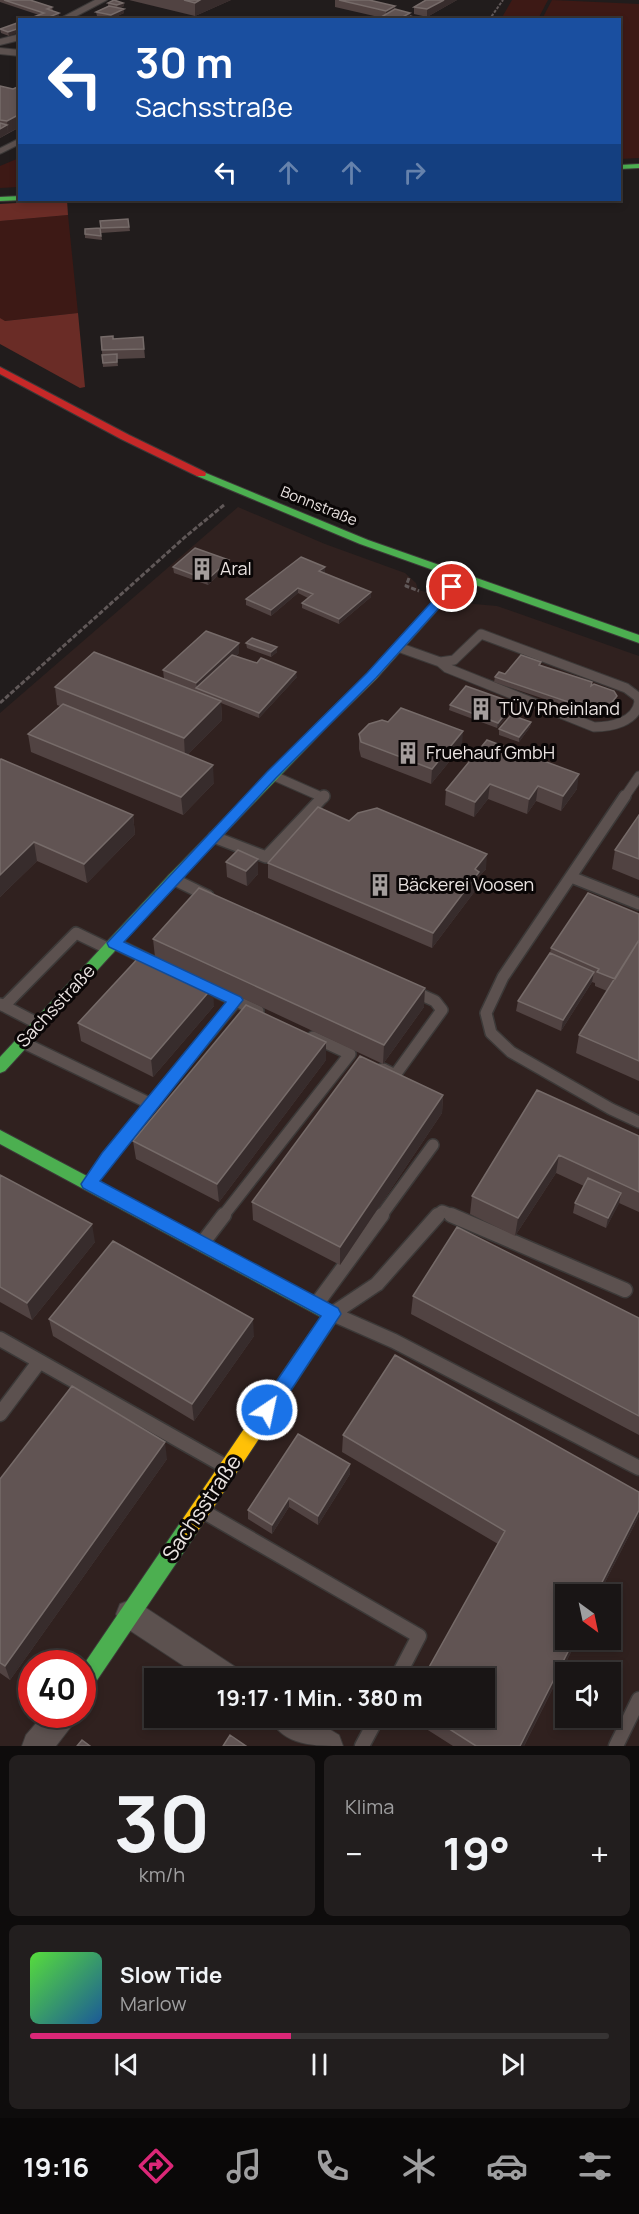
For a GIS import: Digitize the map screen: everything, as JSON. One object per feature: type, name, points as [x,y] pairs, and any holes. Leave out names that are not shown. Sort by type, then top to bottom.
[{"type":"street","points":[[65,18],[102,0]]},
{"type":"street","points":[[0,42],[18,38]]},
{"type":"street","points":[[0,51],[18,53]]},
{"type":"street","points":[[621,167],[639,166]]},
{"type":"street","points":[[0,199],[18,198]]},
{"type":"street","name":"Bonnstraße","points":[[0,370],[110,429],[241,492],[459,579],[639,639]]},
{"type":"street","name":"Sachsstraße","points":[[0,1067],[173,879],[272,775],[339,710],[459,579]]},
{"type":"street","points":[[0,1136],[332,1314]]},
{"type":"street","name":"Sachsstraße","points":[[96,1664],[332,1314]]},
{"type":"street","points":[[130,1614],[212,1668]]},
{"type":"street","points":[[37,1746],[52,1728]]},
{"type":"street","points":[[300,1728],[328,1746]]},
{"type":"lane","points":[[0,151],[3,147],[18,142]]},
{"type":"lane","points":[[398,647],[594,726],[621,725],[638,708],[638,697],[626,688],[481,634],[454,660],[440,662]]},
{"type":"lane","points":[[214,836],[266,857],[325,797],[272,775]]},
{"type":"lane","points":[[639,776],[503,977],[486,1013],[491,1034],[511,1052],[611,1109],[639,1122]]},
{"type":"lane","points":[[571,877],[639,904]]},
{"type":"lane","points":[[173,879],[220,902]]},
{"type":"lane","points":[[39,1024],[2,1005],[76,933],[164,967]]},
{"type":"lane","points":[[195,981],[267,1015]]},
{"type":"lane","points":[[298,1030],[395,1075],[442,1010],[435,1001],[399,984]]},
{"type":"lane","points":[[89,1184],[236,1000]]},
{"type":"lane","points":[[23,1042],[151,1104]]},
{"type":"lane","points":[[202,1244],[359,1058]]},
{"type":"lane","points":[[316,1305],[433,1145]]},
{"type":"lane","points":[[332,1314],[377,1284],[442,1211],[625,1290]]},
{"type":"lane","points":[[332,1314],[394,1341],[639,1468]]},
{"type":"lane","points":[[0,1339],[229,1468]]},
{"type":"lane","points":[[0,1414],[39,1362]]},
{"type":"lane","points":[[200,1510],[419,1636],[402,1668]]},
{"type":"lane","points":[[616,1746],[639,1700]]},
{"type":"lane","points":[[362,1746],[372,1728]]},
{"type":"path","points":[[490,18],[503,0]]},
{"type":"path","points":[[405,12],[403,14],[418,18]]},
{"type":"path","points":[[0,703],[185,537],[241,492]]},
{"type":"shaded area","points":[[512,0],[548,0],[539,18],[502,18]]},
{"type":"shaded area","points":[[552,0],[639,4],[639,158],[621,159],[621,18],[543,18]]},
{"type":"shaded area","points":[[18,158],[18,187],[0,188],[0,166]]},
{"type":"shaded area","points":[[67,201],[68,215],[0,221],[0,204]]},
{"type":"shaded area","points":[[68,215],[78,313],[4,321],[0,318],[0,221]]},
{"type":"shaded area","points":[[78,313],[85,387],[80,388],[0,344],[0,318],[5,321]]},
{"type":"shaded area","points":[[238,507],[325,544],[405,573],[416,583],[418,590],[474,604],[497,606],[639,656],[639,1746],[0,1746],[0,713]]},
{"type":"building","points":[[4,0],[30,0],[52,7],[47,9],[59,13],[47,18],[31,18],[44,13]]},
{"type":"building","points":[[114,0],[123,3],[117,5],[108,3]]},
{"type":"building","points":[[184,0],[200,0],[195,3]]},
{"type":"building","points":[[339,0],[369,0],[395,6],[386,11]]},
{"type":"building","points":[[426,0],[444,0],[427,9],[414,7]]},
{"type":"building","points":[[109,6],[124,9],[111,15],[96,12]]},
{"type":"building","points":[[395,9],[410,13],[401,18],[383,16]]},
{"type":"building","points":[[18,23],[18,29],[8,32],[0,29]]},
{"type":"building","points":[[0,86],[13,89],[18,87],[18,115],[7,121],[0,120]]},
{"type":"building","points":[[128,219],[129,227],[101,228],[100,221]]},
{"type":"building","points":[[100,228],[101,236],[85,234],[85,229]]},
{"type":"building","points":[[113,336],[113,339],[143,337],[144,349],[102,350],[101,337]]},
{"type":"building","points":[[117,354],[117,362],[103,363],[102,355]]},
{"type":"building","name":"Aral","points":[[195,548],[229,560],[207,580],[173,567]]},
{"type":"building","points":[[301,557],[325,567],[319,571],[371,592],[339,619],[302,603],[313,594],[298,588],[271,610],[246,599]]},
{"type":"building","points":[[206,631],[239,643],[196,683],[163,670]]},
{"type":"building","points":[[252,638],[277,647],[271,652],[246,643]]},
{"type":"building","points":[[94,652],[221,701],[184,738],[55,687]]},
{"type":"building","points":[[232,655],[257,663],[261,658],[296,672],[259,713],[196,688]]},
{"type":"building","points":[[521,655],[541,662],[539,665],[592,682],[591,686],[594,684],[614,691],[617,696],[605,711],[580,702],[577,705],[495,677],[499,672],[505,674]]},
{"type":"building","name":"TÜV Rheinland","points":[[466,686],[514,703],[498,723],[450,705]]},
{"type":"building","points":[[63,704],[213,765],[181,797],[28,734]]},
{"type":"building","points":[[401,708],[463,731],[432,769],[361,742],[359,734],[369,724],[382,720],[388,722]]},
{"type":"building","points":[[511,715],[531,722],[519,737],[499,729]]},
{"type":"building","points":[[487,740],[579,774],[563,796],[538,786],[529,799],[490,784],[475,802],[446,790]]},
{"type":"building","points":[[1,759],[133,815],[84,864],[34,842],[0,875]]},
{"type":"building","name":"Bäckerei Voosen","points":[[318,807],[349,821],[358,813],[377,808],[487,854],[475,869],[479,872],[433,933],[268,863]]},
{"type":"building","points":[[639,815],[639,859],[615,850]]},
{"type":"building","points":[[238,850],[258,859],[246,871],[226,862]]},
{"type":"building","points":[[199,888],[425,988],[384,1045],[153,939]]},
{"type":"building","points":[[588,893],[639,914],[639,940],[615,979],[597,972],[599,969],[551,948]]},
{"type":"building","points":[[639,940],[639,1061],[579,1035]]},
{"type":"building","points":[[550,953],[594,972],[563,1020],[518,1001]]},
{"type":"building","points":[[142,954],[213,987],[151,1059],[78,1023]]},
{"type":"building","points":[[246,1005],[326,1042],[217,1184],[133,1141]]},
{"type":"building","points":[[360,1056],[443,1095],[340,1247],[252,1202]]},
{"type":"building","points":[[537,1090],[639,1136],[639,1192],[559,1155],[518,1218],[472,1196]]},
{"type":"building","points":[[0,1175],[92,1224],[27,1303],[0,1287]]},
{"type":"building","points":[[588,1178],[621,1193],[608,1218],[575,1203]]},
{"type":"building","points":[[457,1227],[639,1318],[639,1416],[413,1296]]},
{"type":"building","points":[[113,1241],[253,1319],[192,1404],[49,1319]]},
{"type":"building","points":[[395,1355],[639,1492],[639,1510],[601,1584],[555,1584],[555,1650],[569,1650],[563,1662],[555,1662],[555,1677],[520,1746],[476,1746],[448,1728],[495,1728],[495,1668],[429,1668],[505,1531],[343,1435]]},
{"type":"building","points":[[72,1386],[165,1442],[5,1666],[0,1663],[0,1479]]},
{"type":"building","points":[[298,1434],[350,1464],[318,1516],[289,1498],[272,1525],[248,1510]]},
{"type":"building","points":[[230,1735],[246,1746],[223,1746]]},
{"type":"building","points":[[82,1740],[90,1746],[77,1746]]},
{"type":"traffic: fast","points":[[621,167],[639,166]]},
{"type":"traffic: fast","points":[[0,199],[18,198]]},
{"type":"traffic: fast","points":[[201,474],[364,542],[639,639]]},
{"type":"traffic: fast","points":[[0,1067],[173,879],[322,725]]},
{"type":"traffic: fast","points":[[0,1136],[332,1314],[301,1360]]},
{"type":"traffic: fast","points":[[96,1664],[189,1527]]},
{"type":"traffic: slow","points":[[322,725],[372,676],[459,579]]},
{"type":"traffic: slow","points":[[189,1527],[301,1360]]},
{"type":"traffic: jam","points":[[0,370],[125,437],[201,474]]},
{"type":"place","name":"Aral","points":[[202,569]]},
{"type":"place","name":"TÜV Rheinland","points":[[481,709]]},
{"type":"place","name":"Fruehauf GmbH","points":[[408,753]]},
{"type":"place","name":"Bäckerei Voosen","points":[[380,885]]},
{"type":"route","points":[[267,1410],[332,1314],[89,1184],[236,1000],[114,943],[272,775],[339,710],[452,587]]}]
